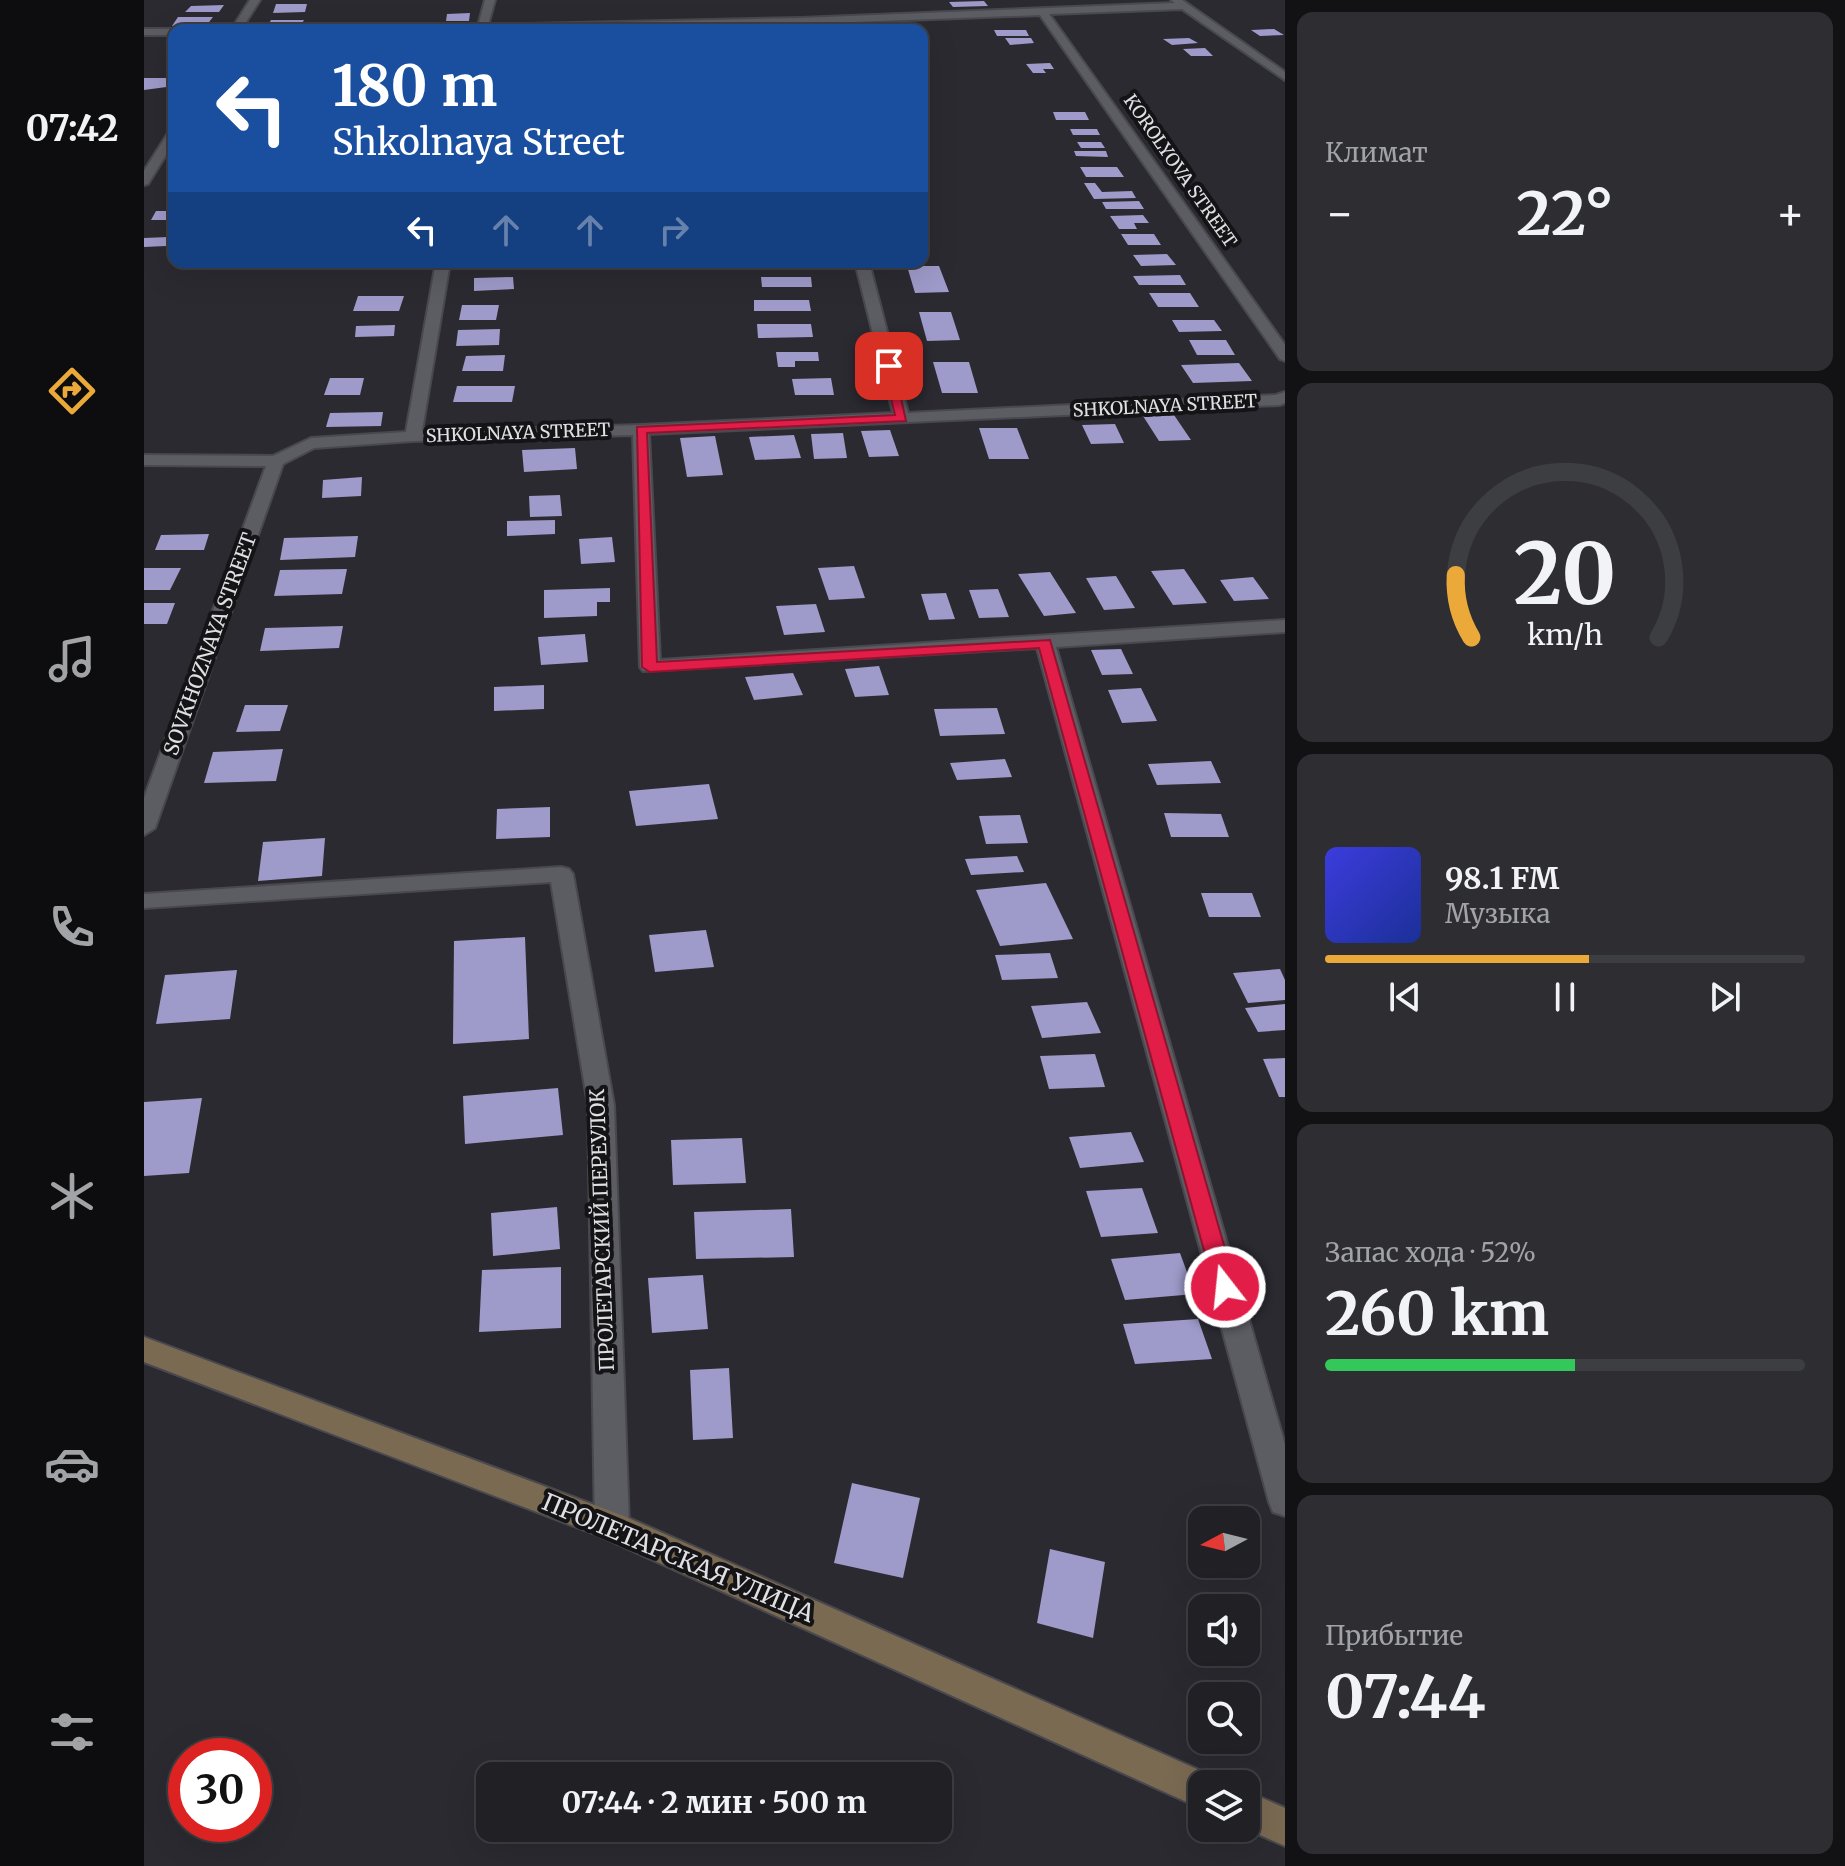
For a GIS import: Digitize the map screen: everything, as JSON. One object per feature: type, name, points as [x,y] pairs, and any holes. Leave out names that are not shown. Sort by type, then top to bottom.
[{"type":"street","points":[[240,24],[255,0]]},
{"type":"street","points":[[484,24],[490,0]]},
{"type":"street","points":[[673,24],[1179,3],[1285,77]]},
{"type":"street","name":"KOROLYOVA STREET","points":[[1042,11],[1285,356]]},
{"type":"street","points":[[144,32],[168,32]]},
{"type":"street","points":[[144,181],[168,142]]},
{"type":"street","points":[[413,436],[442,268]]},
{"type":"street","points":[[864,268],[902,419]]},
{"type":"street","name":"SHKOLNAYA STREET","points":[[144,460],[276,461],[311,443],[413,436],[902,419],[1280,400],[1285,397]]},
{"type":"street","points":[[641,430],[650,667],[1285,626]]},
{"type":"street","name":"SOVKHOZNAYA STREET","points":[[144,828],[276,461]]},
{"type":"street","points":[[1045,643],[1285,1502]]},
{"type":"street","name":"ПРОЛЕТАРСКИЙ ПЕРЕУЛОК","points":[[144,901],[561,874],[601,1105],[612,1526]]},
{"type":"street","name":"ПРОЛЕТАРСКАЯ УЛИЦА","points":[[144,1349],[612,1526],[1188,1784]]},
{"type":"street","points":[[1260,1816],[1285,1827]]},
{"type":"building","points":[[984,1],[988,6],[953,7],[949,2]]},
{"type":"building","points":[[276,4],[307,4],[305,12],[273,13]]},
{"type":"building","points":[[224,5],[219,12],[185,12],[191,6]]},
{"type":"building","points":[[470,13],[469,21],[446,21],[447,14]]},
{"type":"building","points":[[178,17],[213,17],[208,24],[173,24]]},
{"type":"building","points":[[271,20],[304,20],[302,24],[269,24]]},
{"type":"building","points":[[1274,29],[1284,35],[1260,36],[1251,30]]},
{"type":"building","points":[[994,30],[1026,30],[1029,36],[997,36]]},
{"type":"building","points":[[1005,38],[1031,38],[1034,43],[1010,45]]},
{"type":"building","points":[[1189,38],[1198,43],[1172,45],[1163,39]]},
{"type":"building","points":[[1205,48],[1213,56],[1191,56],[1183,49]]},
{"type":"building","points":[[1050,63],[1054,69],[1043,69],[1046,73],[1033,73],[1026,64]]},
{"type":"building","points":[[144,78],[168,78],[168,87],[144,90]]},
{"type":"building","points":[[1053,112],[1085,112],[1089,120],[1056,120]]},
{"type":"building","points":[[1070,129],[1097,129],[1100,135],[1073,135]]},
{"type":"building","points":[[1077,142],[1101,142],[1105,148],[1081,148]]},
{"type":"building","points":[[1074,151],[1106,151],[1108,157],[1076,156]]},
{"type":"building","points":[[1080,167],[1117,167],[1124,177],[1086,177]]},
{"type":"building","points":[[1084,183],[1095,183],[1102,192],[1132,191],[1136,198],[1094,199]]},
{"type":"building","points":[[1139,201],[1144,209],[1106,209],[1102,202]]},
{"type":"building","points":[[156,211],[168,211],[168,220],[151,220]]},
{"type":"building","points":[[1143,215],[1149,223],[1134,223],[1137,229],[1119,229],[1110,216]]},
{"type":"building","points":[[1121,234],[1154,234],[1161,245],[1128,245]]},
{"type":"building","points":[[168,237],[166,246],[144,247],[144,238]]},
{"type":"building","points":[[1167,254],[1176,265],[1141,266],[1133,255]]},
{"type":"building","points":[[939,266],[949,292],[915,293],[908,268]]},
{"type":"building","points":[[366,268],[396,268],[396,270]]},
{"type":"building","points":[[1180,275],[1186,285],[1139,285],[1133,276]]},
{"type":"building","points":[[513,277],[514,289],[474,291],[474,278]]},
{"type":"building","points":[[761,277],[811,277],[812,287],[762,287]]},
{"type":"building","points":[[1149,293],[1190,293],[1199,307],[1158,307]]},
{"type":"building","points":[[358,296],[404,296],[399,311],[353,311]]},
{"type":"building","points":[[754,300],[809,300],[811,311],[754,311]]},
{"type":"building","points":[[462,305],[499,305],[496,320],[459,320]]},
{"type":"building","points":[[919,312],[951,312],[960,340],[927,341]]},
{"type":"building","points":[[1172,320],[1214,320],[1222,331],[1179,332]]},
{"type":"building","points":[[757,324],[811,324],[813,337],[758,338]]},
{"type":"building","points":[[395,325],[394,336],[355,337],[356,326]]},
{"type":"building","points":[[500,329],[499,345],[456,346],[458,330]]},
{"type":"building","points":[[1189,340],[1226,340],[1235,355],[1197,355]]},
{"type":"building","points":[[776,352],[818,352],[819,361],[795,361],[795,367],[778,367]]},
{"type":"building","points":[[505,355],[503,371],[462,371],[466,356]]},
{"type":"building","points":[[933,362],[969,362],[978,393],[942,393]]},
{"type":"building","points":[[1239,363],[1252,381],[1193,383],[1181,365]]},
{"type":"building","points":[[330,378],[364,378],[360,395],[324,395]]},
{"type":"building","points":[[831,378],[834,395],[795,395],[792,379]]},
{"type":"building","points":[[457,386],[515,386],[512,402],[453,402]]},
{"type":"building","points":[[383,412],[381,426],[326,427],[330,413]]},
{"type":"building","points":[[1174,415],[1191,440],[1159,441],[1143,416]]},
{"type":"building","points":[[1115,424],[1124,443],[1091,444],[1082,425]]},
{"type":"building","points":[[979,428],[1017,428],[1029,459],[989,459]]},
{"type":"building","points":[[890,430],[899,456],[869,457],[861,431]]},
{"type":"building","points":[[843,433],[847,458],[814,459],[811,434]]},
{"type":"building","points":[[794,435],[801,458],[755,460],[749,437]]},
{"type":"building","points":[[715,436],[723,475],[687,477],[680,438]]},
{"type":"building","points":[[575,448],[577,469],[524,472],[522,450]]},
{"type":"building","points":[[362,477],[361,496],[322,498],[323,480]]},
{"type":"building","points":[[560,495],[562,516],[530,517],[529,496]]},
{"type":"building","points":[[555,520],[555,534],[507,536],[507,521]]},
{"type":"building","points":[[209,534],[204,550],[155,550],[161,535]]},
{"type":"building","points":[[358,536],[355,557],[280,560],[284,538]]},
{"type":"building","points":[[612,537],[615,562],[581,564],[579,539]]},
{"type":"building","points":[[854,566],[865,598],[829,600],[818,568]]},
{"type":"building","points":[[144,568],[181,568],[170,590],[144,590]]},
{"type":"building","points":[[347,569],[342,594],[274,596],[280,570]]},
{"type":"building","points":[[1184,569],[1207,603],[1173,605],[1151,571]]},
{"type":"building","points":[[1050,572],[1076,613],[1044,616],[1018,574]]},
{"type":"building","points":[[1116,576],[1135,608],[1104,610],[1086,578]]},
{"type":"building","points":[[1253,577],[1269,599],[1234,601],[1220,580]]},
{"type":"building","points":[[610,588],[610,602],[597,602],[597,616],[544,618],[544,590]]},
{"type":"building","points":[[998,589],[1009,617],[979,618],[969,590]]},
{"type":"building","points":[[946,593],[955,619],[929,620],[921,594]]},
{"type":"building","points":[[144,603],[175,603],[167,624],[144,624]]},
{"type":"building","points":[[816,604],[825,632],[784,635],[776,606]]},
{"type":"building","points":[[343,626],[339,648],[260,651],[265,628]]},
{"type":"building","points":[[585,634],[588,662],[541,665],[538,637]]},
{"type":"building","points":[[1121,649],[1133,674],[1102,675],[1091,650]]},
{"type":"building","points":[[879,666],[889,695],[855,697],[845,669]]},
{"type":"building","points":[[793,673],[803,695],[754,700],[745,677]]},
{"type":"building","points":[[544,685],[544,709],[494,711],[494,687]]},
{"type":"building","points":[[1141,688],[1157,721],[1122,723],[1108,690]]},
{"type":"building","points":[[245,705],[288,705],[280,731],[236,732]]},
{"type":"building","points":[[997,708],[1005,734],[940,736],[934,709]]},
{"type":"building","points":[[283,749],[276,781],[204,783],[213,752]]},
{"type":"building","points":[[1005,759],[1012,777],[957,780],[950,763]]},
{"type":"building","points":[[1211,761],[1221,783],[1157,785],[1148,764]]},
{"type":"building","points":[[709,784],[718,819],[636,826],[629,791]]},
{"type":"building","points":[[550,807],[550,837],[496,839],[497,809]]},
{"type":"building","points":[[1164,813],[1221,814],[1229,837],[1171,837]]},
{"type":"building","points":[[1020,815],[1028,843],[986,844],[979,816]]},
{"type":"building","points":[[325,838],[322,876],[258,881],[263,842]]},
{"type":"building","points":[[1017,856],[1024,872],[971,875],[965,859]]},
{"type":"building","points":[[1046,883],[1073,939],[1000,946],[976,890]]},
{"type":"building","points":[[1201,893],[1252,893],[1261,917],[1209,917]]},
{"type":"building","points":[[706,930],[714,967],[655,972],[649,935]]},
{"type":"building","points":[[525,937],[529,1039],[453,1044],[454,941]]},
{"type":"building","points":[[1050,953],[1058,978],[1002,980],[995,955]]},
{"type":"building","points":[[1280,969],[1285,980],[1285,1000],[1248,1003],[1233,973]]},
{"type":"building","points":[[237,970],[230,1019],[156,1024],[165,975]]},
{"type":"building","points":[[1087,1002],[1101,1033],[1042,1038],[1031,1006]]},
{"type":"building","points":[[1285,1004],[1285,1030],[1258,1032],[1245,1008]]},
{"type":"building","points":[[1095,1054],[1105,1087],[1049,1089],[1040,1056]]},
{"type":"building","points":[[1285,1058],[1285,1097],[1279,1097],[1263,1059]]},
{"type":"building","points":[[558,1088],[563,1135],[465,1144],[463,1096]]},
{"type":"building","points":[[202,1098],[189,1173],[144,1176],[144,1102]]},
{"type":"building","points":[[1131,1132],[1144,1162],[1080,1168],[1069,1137]]},
{"type":"building","points":[[742,1138],[746,1183],[673,1185],[671,1140]]},
{"type":"building","points":[[1142,1188],[1158,1233],[1101,1237],[1086,1191]]},
{"type":"building","points":[[557,1207],[560,1249],[493,1256],[491,1213]]},
{"type":"building","points":[[791,1209],[794,1257],[696,1259],[694,1212]]},
{"type":"building","points":[[1180,1253],[1195,1294],[1125,1300],[1111,1259]]},
{"type":"building","points":[[561,1267],[561,1328],[479,1332],[482,1270]]},
{"type":"building","points":[[703,1275],[708,1329],[652,1333],[648,1278]]},
{"type":"building","points":[[1198,1319],[1212,1359],[1135,1364],[1123,1324]]},
{"type":"building","points":[[729,1368],[733,1438],[693,1440],[690,1370]]},
{"type":"building","points":[[852,1483],[920,1498],[903,1578],[834,1563]]},
{"type":"building","points":[[1050,1549],[1105,1562],[1093,1638],[1037,1623]]},
{"type":"route","points":[[889,366],[902,419],[641,430],[650,667],[1045,643],[1225,1287]]}]
